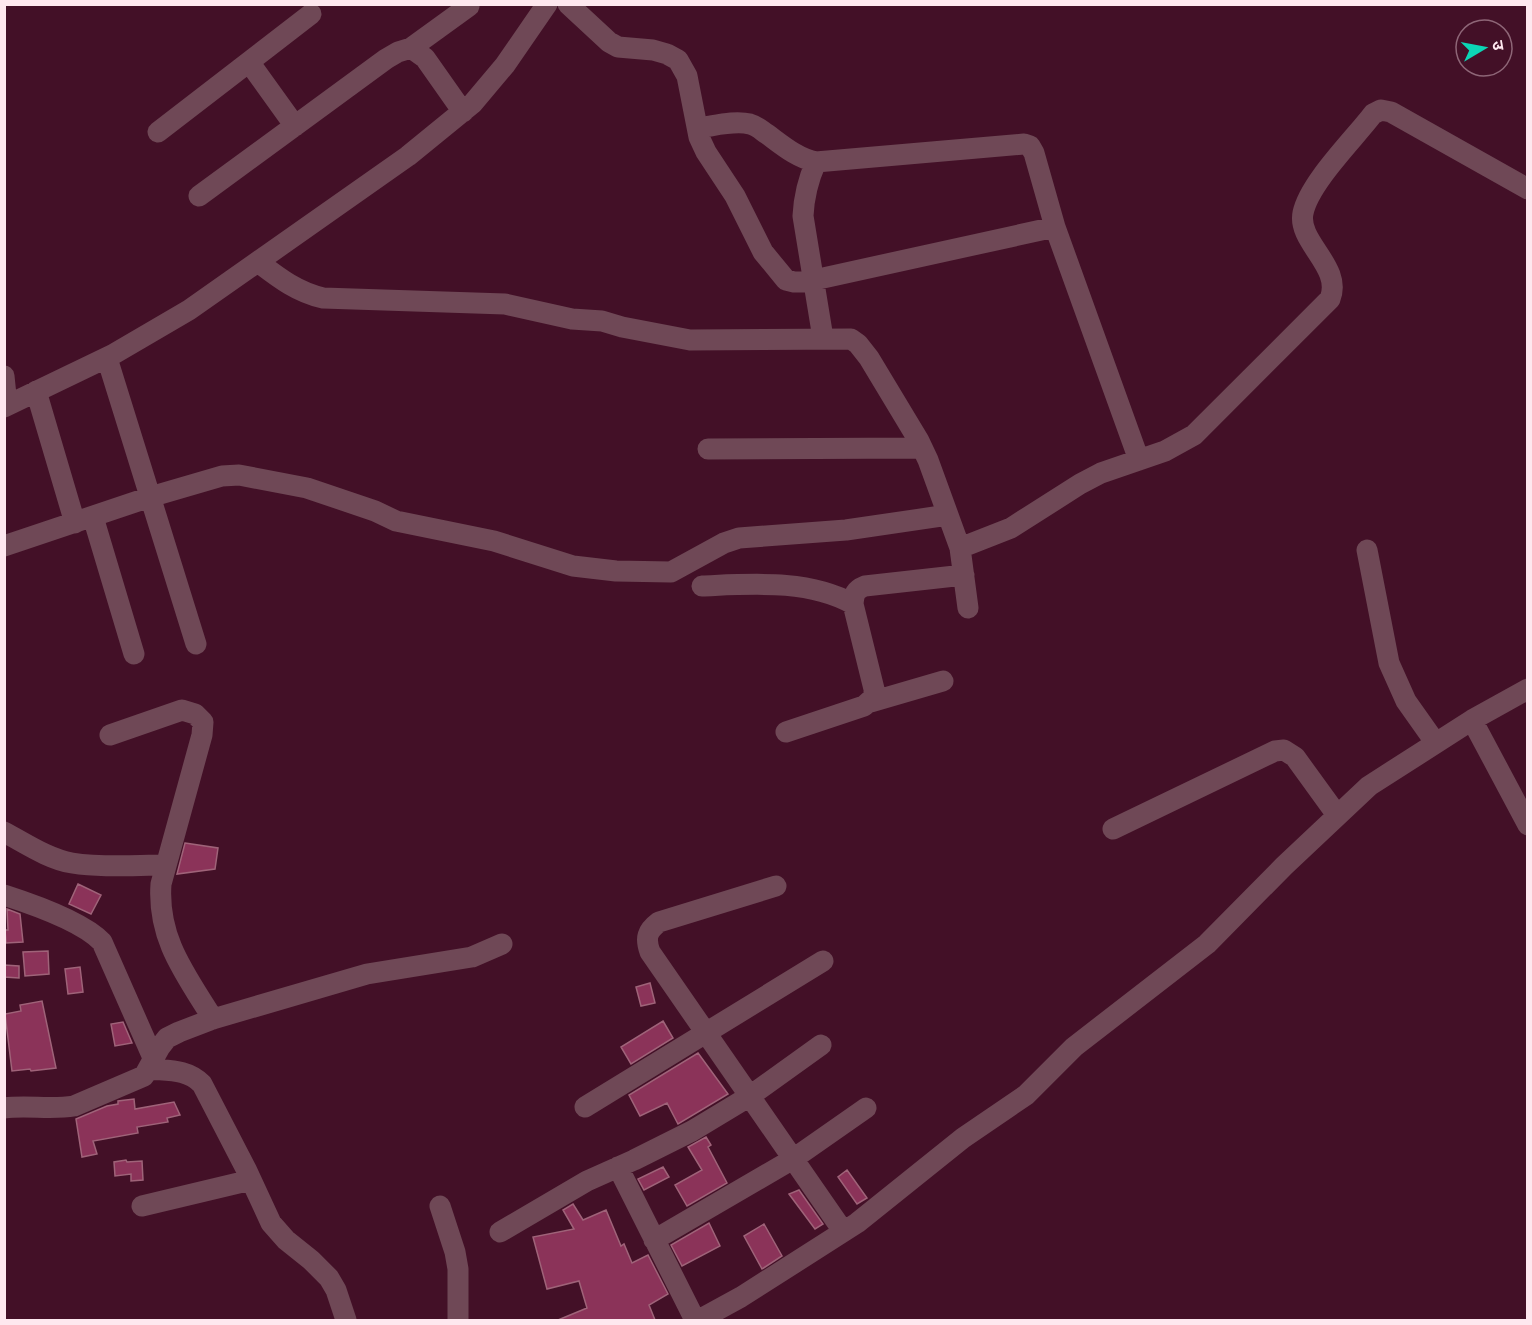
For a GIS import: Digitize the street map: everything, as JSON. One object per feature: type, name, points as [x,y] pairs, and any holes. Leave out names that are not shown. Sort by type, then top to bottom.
[{"type":"street","points":[[4,376],[6,406],[106,358],[189,310],[400,162],[463,112],[505,65],[547,4]]},
{"type":"street","points":[[568,4],[609,42],[618,47],[653,50],[678,60],[687,76],[698,128],[706,152],[735,196],[764,252],[786,280],[794,282],[813,280],[1055,227]]},
{"type":"street","points":[[199,196],[386,59],[411,48],[469,6]]},
{"type":"street","points":[[158,132],[311,14]]},
{"type":"street","points":[[411,48],[425,58],[463,112]]},
{"type":"street","points":[[249,62],[295,126]]},
{"type":"street","points":[[960,548],[1011,528],[1101,473],[1173,447],[1194,435],[1330,299],[1333,281],[1307,234],[1302,222],[1302,214],[1318,182],[1373,114],[1382,110],[1391,112],[1527,189]]},
{"type":"street","points":[[698,128],[749,124],[758,127],[796,155],[816,162],[1024,144],[1030,146],[1055,227],[1139,460]]},
{"type":"street","points":[[816,162],[808,180],[803,216],[823,338]]},
{"type":"street","points":[[258,262],[292,287],[307,294],[323,297],[505,304],[572,319],[602,321],[690,340],[851,339],[869,358],[922,448],[960,548],[968,608]]},
{"type":"street","points":[[106,358],[196,644]]},
{"type":"street","points":[[36,391],[134,654]]},
{"type":"street","points":[[708,449],[922,448]]},
{"type":"street","points":[[4,546],[150,497],[222,476],[238,475],[307,488],[375,511],[396,521],[494,541],[563,563],[616,571],[671,572],[684,567],[724,543],[739,538],[846,530],[948,515]]},
{"type":"street","points":[[1367,550],[1389,663],[1402,694],[1435,742]]},
{"type":"street","points":[[871,702],[874,689],[853,604],[856,590],[865,586],[964,575]]},
{"type":"street","points":[[702,586],[758,584],[795,587],[839,597],[853,604]]},
{"type":"street","points":[[786,732],[871,702],[943,681]]},
{"type":"street","points":[[699,1320],[741,1297],[843,1231],[963,1138],[1026,1095],[1074,1047],[1207,944],[1369,786],[1435,742],[1527,689]]},
{"type":"street","points":[[110,735],[182,710],[195,714],[203,722],[202,735],[161,884],[160,899],[166,935],[173,954],[213,1019]]},
{"type":"street","points":[[1472,720],[1527,825]]},
{"type":"street","points":[[1113,829],[1275,751],[1284,750],[1295,757],[1337,815]]},
{"type":"street","points":[[4,832],[50,856],[71,863],[166,865]]},
{"type":"street","points":[[776,886],[659,922],[647,935],[647,942],[650,952],[843,1231]]},
{"type":"street","points":[[4,895],[27,902],[74,923],[102,942],[152,1065]]},
{"type":"street","points":[[4,1107],[64,1108],[74,1106],[144,1076],[152,1065],[159,1047],[168,1038],[213,1019],[367,974],[472,957],[502,944]]},
{"type":"street","points":[[585,1107],[824,962]]},
{"type":"street","points":[[500,1232],[587,1181],[692,1131],[750,1096],[822,1045]]},
{"type":"street","points":[[152,1065],[194,1076],[202,1084],[271,1223],[329,1278],[336,1290],[346,1320]]},
{"type":"street","points":[[654,1240],[793,1159],[866,1108]]},
{"type":"street","points":[[618,1167],[695,1320]]},
{"type":"street","points":[[142,1206],[251,1180]]},
{"type":"street","points":[[440,1206],[458,1269],[458,1320]]},
{"type":"building","points":[[185,843],[218,848],[215,869],[177,874]]},
{"type":"building","points":[[78,884],[101,895],[91,914],[69,904]]},
{"type":"building","points":[[7,909],[20,914],[23,942],[6,943]]},
{"type":"building","points":[[48,951],[49,974],[25,976],[23,952]]},
{"type":"building","points":[[4,965],[19,966],[19,978],[4,977]]},
{"type":"building","points":[[80,967],[83,992],[68,994],[65,969]]},
{"type":"building","points":[[650,983],[655,1003],[641,1006],[636,987]]},
{"type":"building","points":[[42,1001],[56,1068],[12,1071],[5,1014],[21,1011],[20,1005]]},
{"type":"building","points":[[663,1021],[673,1038],[631,1064],[621,1047]]},
{"type":"building","points":[[123,1022],[132,1043],[115,1046],[111,1024]]},
{"type":"building","points":[[698,1053],[728,1094],[678,1124],[667,1103],[640,1116],[629,1095]]},
{"type":"building","points":[[134,1099],[135,1109],[174,1102],[180,1115],[167,1118],[168,1122],[137,1127],[138,1133],[93,1141],[97,1154],[82,1157],[76,1119],[107,1106],[118,1104],[118,1101]]},
{"type":"building","points":[[706,1137],[711,1145],[708,1147],[727,1183],[687,1206],[675,1185],[702,1170],[688,1147]]},
{"type":"building","points":[[126,1160],[127,1162],[142,1161],[143,1180],[131,1181],[131,1174],[115,1176],[114,1162]]},
{"type":"building","points":[[663,1167],[669,1177],[644,1190],[638,1179]]},
{"type":"building","points":[[847,1170],[867,1198],[857,1204],[838,1177]]},
{"type":"building","points":[[799,1190],[823,1224],[815,1229],[789,1194]]},
{"type":"building","points":[[573,1204],[583,1220],[606,1210],[621,1246],[624,1244],[632,1263],[648,1255],[668,1294],[649,1305],[655,1320],[558,1320],[587,1308],[579,1281],[547,1289],[533,1237],[574,1229],[563,1210]]},
{"type":"building","points":[[709,1223],[720,1246],[682,1266],[671,1245]]},
{"type":"building","points":[[764,1224],[782,1256],[762,1269],[744,1236]]}]
